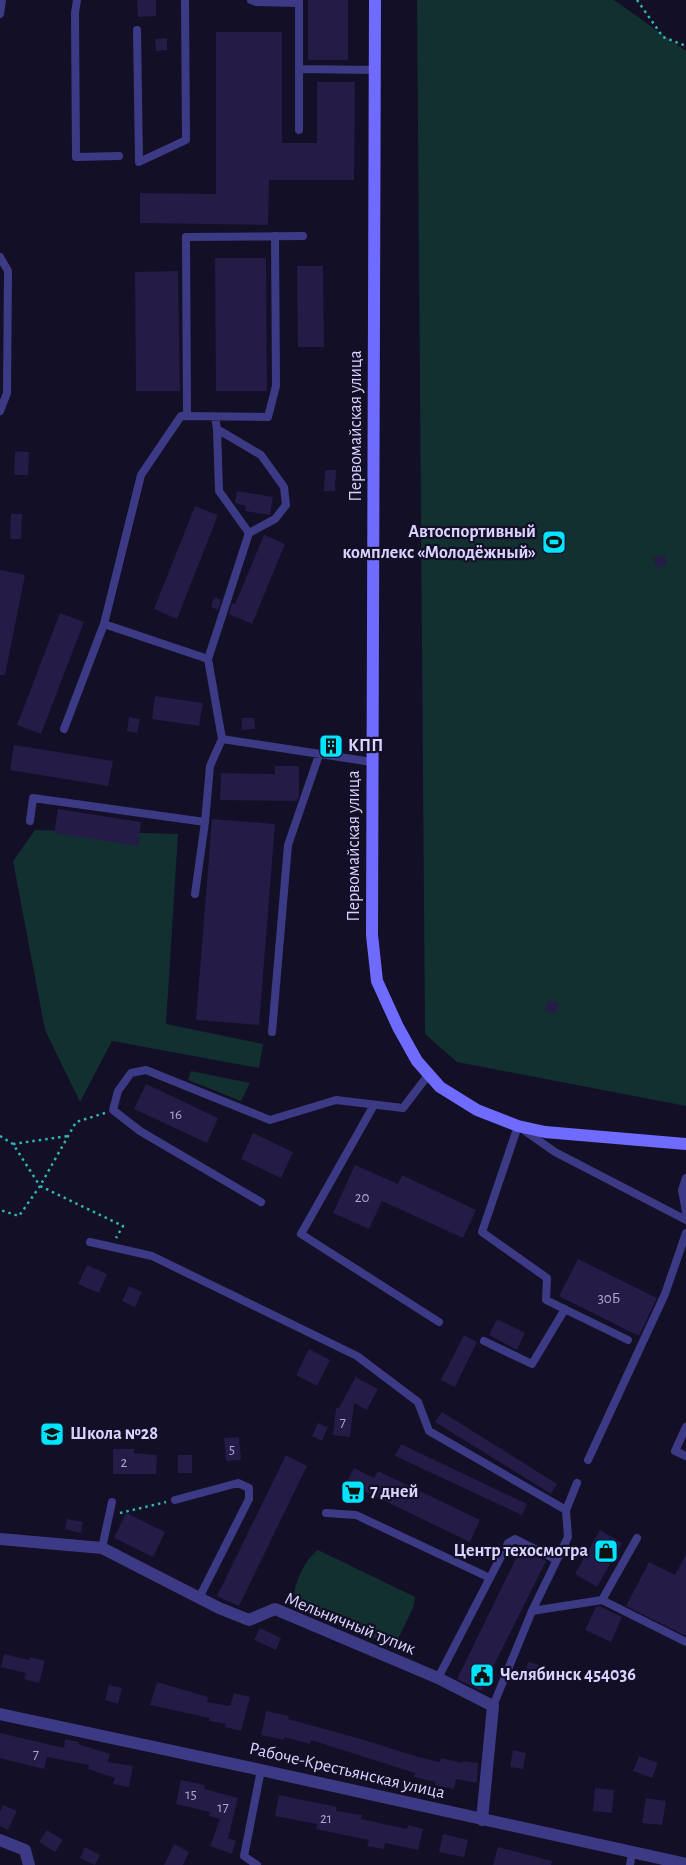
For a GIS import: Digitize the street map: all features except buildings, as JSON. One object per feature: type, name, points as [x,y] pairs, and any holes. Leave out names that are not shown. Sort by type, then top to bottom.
[{"type":"street","name":"Первомайская улица","points":[[375,0],[372,934],[377,981],[417,1061],[440,1087],[477,1110],[518,1126],[545,1132],[686,1144]]},
{"type":"street","name":"Мельничный тупик","points":[[0,1539],[102,1548],[200,1598],[249,1620],[276,1609],[438,1678],[493,1706]]},
{"type":"street","points":[[482,1820],[493,1706]]},
{"type":"street","name":"Рабоче-Крестьянская улица","points":[[0,1714],[686,1864]]},
{"type":"street","points":[[0,1840],[25,1850],[29,1865]]},
{"type":"lane","points":[[0,14],[2,0]]},
{"type":"lane","points":[[77,0],[75,13],[76,157],[119,156]]},
{"type":"lane","points":[[137,30],[139,162],[186,140],[185,0]]},
{"type":"lane","points":[[251,0],[256,2],[299,1],[299,130]]},
{"type":"lane","points":[[299,69],[375,70]]},
{"type":"lane","points":[[64,729],[104,624],[141,475],[181,416],[268,417],[276,386],[275,236]]},
{"type":"lane","points":[[187,416],[186,238],[303,236]]},
{"type":"lane","points":[[0,257],[8,271],[7,393],[0,411]]},
{"type":"lane","points":[[215,416],[219,491],[249,533]]},
{"type":"lane","points":[[195,894],[205,822],[210,766],[222,739],[208,659],[249,533],[275,519],[286,505],[284,487],[261,455],[217,429]]},
{"type":"lane","points":[[104,624],[208,659]]},
{"type":"lane","points":[[222,739],[372,762]]},
{"type":"lane","points":[[272,1032],[288,845],[319,754]]},
{"type":"lane","points":[[30,821],[33,798],[205,822]]},
{"type":"lane","points":[[261,1202],[140,1131],[113,1110],[118,1091],[130,1074],[146,1070],[270,1120],[336,1100],[403,1108],[429,1074]]},
{"type":"lane","points":[[374,1105],[301,1234],[439,1322]]},
{"type":"lane","points":[[628,1340],[546,1300],[547,1278],[482,1232],[518,1126],[555,1152],[686,1220]]},
{"type":"lane","points":[[686,1178],[682,1190],[686,1212]]},
{"type":"lane","points":[[588,1460],[665,1294],[686,1232]]},
{"type":"lane","points":[[90,1242],[152,1256],[357,1356],[418,1402],[429,1430],[566,1510]]},
{"type":"lane","points":[[484,1342],[532,1364],[564,1309]]},
{"type":"lane","points":[[686,1427],[675,1451],[686,1456]]},
{"type":"lane","points":[[175,1500],[238,1483],[249,1488],[249,1499],[200,1598]]},
{"type":"lane","points":[[493,1706],[532,1611],[568,1537],[566,1510],[577,1483]]},
{"type":"lane","points":[[102,1548],[112,1502]]},
{"type":"lane","points":[[326,1513],[356,1514],[490,1578]]},
{"type":"lane","points":[[602,1600],[637,1538]]},
{"type":"lane","points":[[438,1678],[508,1543],[514,1539],[557,1560]]},
{"type":"lane","points":[[532,1611],[602,1600],[686,1642]]},
{"type":"lane","points":[[256,1865],[244,1856],[261,1770]]},
{"type":"lane","points":[[630,1865],[632,1852]]},
{"type":"path","points":[[637,0],[663,37],[686,46]]},
{"type":"path","points":[[0,1210],[19,1216],[40,1186],[76,1122],[113,1110]]},
{"type":"path","points":[[0,1136],[13,1144],[40,1186],[123,1226],[112,1247]]},
{"type":"path","points":[[13,1144],[68,1136]]},
{"type":"path","points":[[109,1515],[175,1500]]},
{"type":"green space","name":"Автоспортивный комплекс «Молодёжный»","points":[[417,0],[614,0],[686,51],[686,1106],[457,1062],[425,1034]]},
{"type":"green space","points":[[35,830],[178,834],[166,1024],[263,1044],[259,1068],[112,1041],[80,1102],[45,1030],[13,861]]},
{"type":"green space","points":[[191,1071],[250,1083],[241,1101],[188,1080]]},
{"type":"green space","points":[[318,1550],[415,1597],[413,1608],[397,1641],[386,1644],[294,1599],[294,1593],[301,1572],[309,1559]]},
{"type":"place","name":"Автоспортивный комплекс «Молодёжный»","points":[[554,542]]},
{"type":"place","name":"КПП","points":[[331,746]]},
{"type":"place","name":"Школа №28","points":[[52,1434]]},
{"type":"place","name":"7 дней","points":[[353,1492]]},
{"type":"place","name":"Центр техосмотра","points":[[606,1551]]},
{"type":"place","name":"Челябинск 454036","points":[[482,1675]]}]
